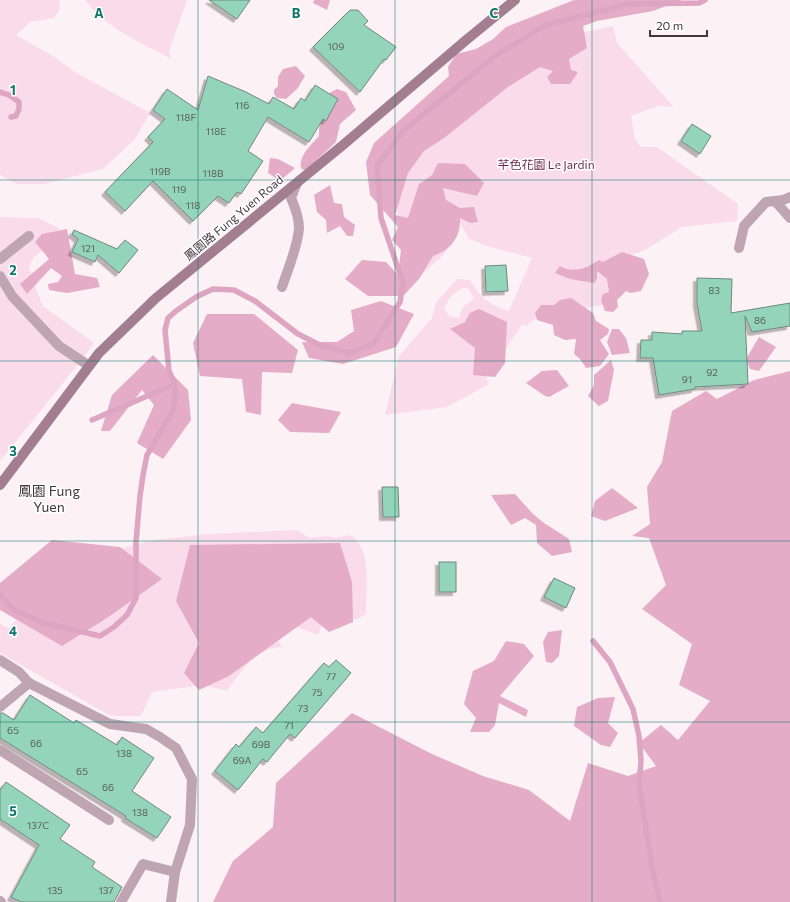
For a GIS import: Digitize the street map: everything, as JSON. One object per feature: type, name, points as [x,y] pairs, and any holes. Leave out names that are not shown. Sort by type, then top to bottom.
[{"type":"street","name":"鳳園路 Fung Yuen Road","points":[[0,484],[98,353],[156,298],[297,183],[515,0]]},
{"type":"lane","points":[[282,287],[297,240],[299,228],[296,211],[291,198],[297,183]]},
{"type":"lane","points":[[738,248],[744,226],[766,202],[790,198]]},
{"type":"lane","points":[[775,201],[790,218]]},
{"type":"lane","points":[[0,259],[29,236]]},
{"type":"lane","points":[[0,276],[12,296],[59,346],[88,365]]},
{"type":"lane","points":[[0,660],[19,672],[29,683],[110,724],[146,729],[176,748],[192,778],[190,824],[175,872],[171,902]]},
{"type":"lane","points":[[0,707],[29,683]]},
{"type":"lane","points":[[0,750],[109,820]]},
{"type":"lane","points":[[121,902],[144,864],[175,872]]},
{"type":"green space","points":[[0,0],[59,0],[60,9],[54,18],[30,22],[16,35],[53,56],[72,70],[150,113],[135,139],[103,169],[44,184],[17,184],[0,175]]},
{"type":"green space","points":[[85,0],[187,0],[169,51],[171,59],[114,27],[103,19]]},
{"type":"green space","name":"芊色花園 Le Jardin","points":[[613,26],[617,43],[674,107],[658,106],[631,116],[635,139],[641,147],[657,147],[738,204],[737,221],[682,227],[645,250],[625,257],[606,304],[537,317],[526,326],[522,325],[486,378],[489,384],[447,407],[385,415],[399,356],[432,318],[436,302],[457,279],[470,280],[486,300],[509,311],[532,258],[487,246],[469,239],[458,219],[451,244],[443,255],[415,281],[395,204],[413,134],[575,34]],"holes":[[[463,288],[469,289],[474,299],[463,307],[459,318],[450,317],[444,309],[451,296]]]},
{"type":"green space","points":[[0,217],[38,218],[59,228],[62,234],[33,258],[29,267],[34,285],[43,306],[94,343],[0,461]]},
{"type":"green space","points":[[297,530],[310,538],[328,536],[335,538],[350,535],[354,537],[361,548],[366,566],[366,614],[358,619],[324,620],[318,635],[286,623],[276,636],[282,647],[269,649],[255,657],[244,668],[227,691],[203,685],[152,692],[141,716],[115,716],[107,714],[0,653],[0,624],[9,628],[25,610],[120,549],[149,541],[207,534]]},
{"type":"shaded area","points":[[314,0],[330,0],[327,10],[313,3]]},
{"type":"shaded area","points":[[574,0],[682,0],[653,11],[597,21],[583,26],[587,48],[569,59],[571,70],[578,72],[570,84],[551,84],[547,77],[553,71],[540,67],[508,87],[444,138],[424,151],[408,173],[395,215],[408,218],[419,184],[432,175],[438,163],[465,164],[484,183],[477,196],[443,188],[446,200],[460,208],[474,207],[478,222],[470,223],[460,218],[459,231],[454,242],[445,250],[433,256],[419,279],[403,296],[368,296],[345,279],[362,260],[386,262],[398,275],[401,250],[392,240],[398,227],[370,195],[366,162],[374,143],[449,76],[448,67],[456,54],[476,49],[493,39],[506,27]]},
{"type":"shaded area","points":[[296,66],[305,76],[297,89],[286,99],[277,98],[274,94],[274,90],[278,86],[278,77],[283,69]]},
{"type":"shaded area","points":[[337,89],[346,92],[356,110],[340,124],[336,142],[305,171],[301,168],[302,159],[306,150],[319,136],[322,115],[322,97]]},
{"type":"shaded area","points":[[270,158],[278,159],[295,168],[280,181],[268,173]]},
{"type":"shaded area","points":[[330,185],[334,203],[342,204],[344,217],[355,225],[353,236],[347,236],[340,226],[327,233],[326,220],[317,212],[314,195]]},
{"type":"shaded area","points":[[67,229],[75,274],[97,278],[100,287],[67,293],[49,290],[48,284],[58,282],[62,276],[51,268],[27,294],[20,284],[49,259],[35,242],[42,234]]},
{"type":"shaded area","points":[[622,252],[644,259],[649,274],[641,291],[630,293],[626,291],[617,300],[618,307],[613,312],[605,311],[601,300],[603,294],[609,292],[607,279],[597,271],[597,279],[594,283],[570,279],[555,273],[560,266],[570,270],[585,268],[599,260],[603,262]]},
{"type":"shaded area","points":[[571,298],[593,313],[596,321],[609,329],[608,334],[600,340],[609,354],[600,366],[586,368],[580,359],[574,354],[576,339],[565,340],[554,335],[553,325],[537,320],[535,313],[541,305],[554,305],[560,300]]},
{"type":"shaded area","points":[[381,301],[414,314],[396,347],[343,364],[309,358],[302,342],[337,342],[354,331],[351,310]]},
{"type":"shaded area","points":[[479,309],[507,322],[505,363],[495,377],[473,375],[475,348],[450,329],[465,322],[470,313]]},
{"type":"shaded area","points":[[207,314],[254,314],[298,350],[292,373],[262,372],[261,415],[246,412],[242,379],[200,376],[193,343]]},
{"type":"shaded area","points":[[612,329],[619,329],[626,338],[630,353],[612,355],[607,342]]},
{"type":"shaded area","points":[[759,337],[776,347],[759,371],[750,369],[746,359]]},
{"type":"shaded area","points":[[153,355],[188,390],[191,420],[163,459],[137,443],[154,405],[142,390],[110,431],[101,431],[112,395]]},
{"type":"shaded area","points":[[611,360],[614,370],[608,401],[599,406],[588,396],[594,385],[594,375]]},
{"type":"shaded area","points":[[557,370],[569,386],[549,397],[545,396],[526,383],[542,371]]},
{"type":"shaded area","points":[[790,371],[790,902],[213,902],[233,861],[273,827],[276,783],[352,713],[432,754],[483,776],[529,790],[570,821],[588,763],[628,776],[656,766],[639,743],[661,725],[678,740],[710,701],[679,685],[692,644],[642,609],[666,585],[649,538],[632,536],[650,524],[647,487],[662,462],[672,411],[706,391],[717,399],[754,380]]},
{"type":"shaded area","points":[[292,403],[341,412],[329,433],[290,432],[278,420]]},
{"type":"shaded area","points":[[612,488],[638,508],[605,521],[591,516],[595,501]]},
{"type":"shaded area","points":[[515,494],[533,514],[569,539],[572,552],[552,556],[537,543],[536,525],[525,518],[511,525],[491,495]]},
{"type":"shaded area","points":[[52,540],[120,547],[162,579],[107,618],[62,646],[0,610],[0,583]]},
{"type":"shaded area","points":[[340,543],[352,582],[353,622],[329,632],[311,617],[229,676],[199,690],[184,673],[199,643],[176,601],[190,545]]},
{"type":"shaded area","points":[[562,630],[559,656],[552,663],[546,662],[543,642],[548,632]]},
{"type":"shaded area","points":[[506,641],[524,644],[534,656],[500,696],[528,710],[526,717],[499,703],[495,725],[489,732],[470,732],[476,718],[464,704],[473,671],[494,661]]},
{"type":"shaded area","points":[[615,697],[608,723],[618,733],[610,747],[601,745],[574,726],[577,707],[598,698]]},
{"type":"building","points":[[209,0],[250,0],[237,19]]},
{"type":"building","points":[[350,10],[358,10],[368,21],[364,25],[396,47],[386,60],[384,59],[360,92],[313,47]]},
{"type":"building","points":[[208,76],[246,92],[269,104],[273,97],[294,109],[301,98],[305,101],[315,85],[338,99],[326,121],[323,119],[309,142],[268,117],[248,151],[263,161],[241,194],[237,192],[229,203],[218,196],[193,221],[153,181],[125,211],[105,192],[153,142],[148,137],[165,119],[153,110],[167,89],[198,110]]},
{"type":"building","points":[[692,124],[711,136],[700,154],[681,141]]},
{"type":"building","points":[[74,230],[117,249],[125,240],[138,250],[119,273],[98,255],[95,262],[72,252],[78,239],[72,234]]},
{"type":"building","points":[[506,265],[508,291],[486,292],[485,266]]},
{"type":"building","points":[[697,278],[732,279],[731,313],[790,303],[790,326],[752,332],[745,316],[748,384],[695,387],[695,389],[659,395],[653,358],[640,358],[641,340],[652,340],[652,332],[682,334],[682,331],[702,331],[697,304]]},
{"type":"building","points":[[382,487],[398,487],[399,517],[383,517]]},
{"type":"building","points":[[439,562],[456,562],[456,592],[439,592]]},
{"type":"building","points":[[554,578],[575,588],[566,608],[544,597]]},
{"type":"building","points":[[336,660],[351,673],[295,738],[290,734],[267,762],[263,759],[238,790],[215,771],[236,744],[239,747],[256,727],[263,733],[324,663],[329,667]]},
{"type":"building","points":[[30,695],[74,723],[76,720],[117,745],[122,737],[154,758],[132,791],[171,817],[157,838],[125,818],[126,816],[0,738],[0,713],[3,713],[14,720]]},
{"type":"building","points":[[6,782],[70,825],[60,839],[95,862],[92,867],[122,887],[114,902],[21,902],[11,897],[39,845],[0,819],[0,790]]},
{"type":"waterway","points":[[0,594],[14,610],[44,623],[100,636],[114,627],[127,615],[136,598],[136,542],[140,496],[147,455],[173,411],[175,384],[169,371],[165,330],[168,318],[176,311],[196,297],[213,289],[234,290],[255,301],[298,334],[320,345],[349,353],[373,344],[400,302],[403,283],[381,218],[377,166],[403,131],[495,56],[546,25],[628,4],[699,3],[705,0]]},
{"type":"waterway","points":[[0,92],[9,95],[19,102],[19,109],[16,116],[11,117]]},
{"type":"waterway","points":[[92,420],[175,384]]},
{"type":"waterway","points":[[593,641],[610,662],[633,709],[639,736],[641,761],[639,783],[652,868],[660,902]]},
{"type":"district","name":"鳳園 Fung Yuen","points":[[49,500]]}]
